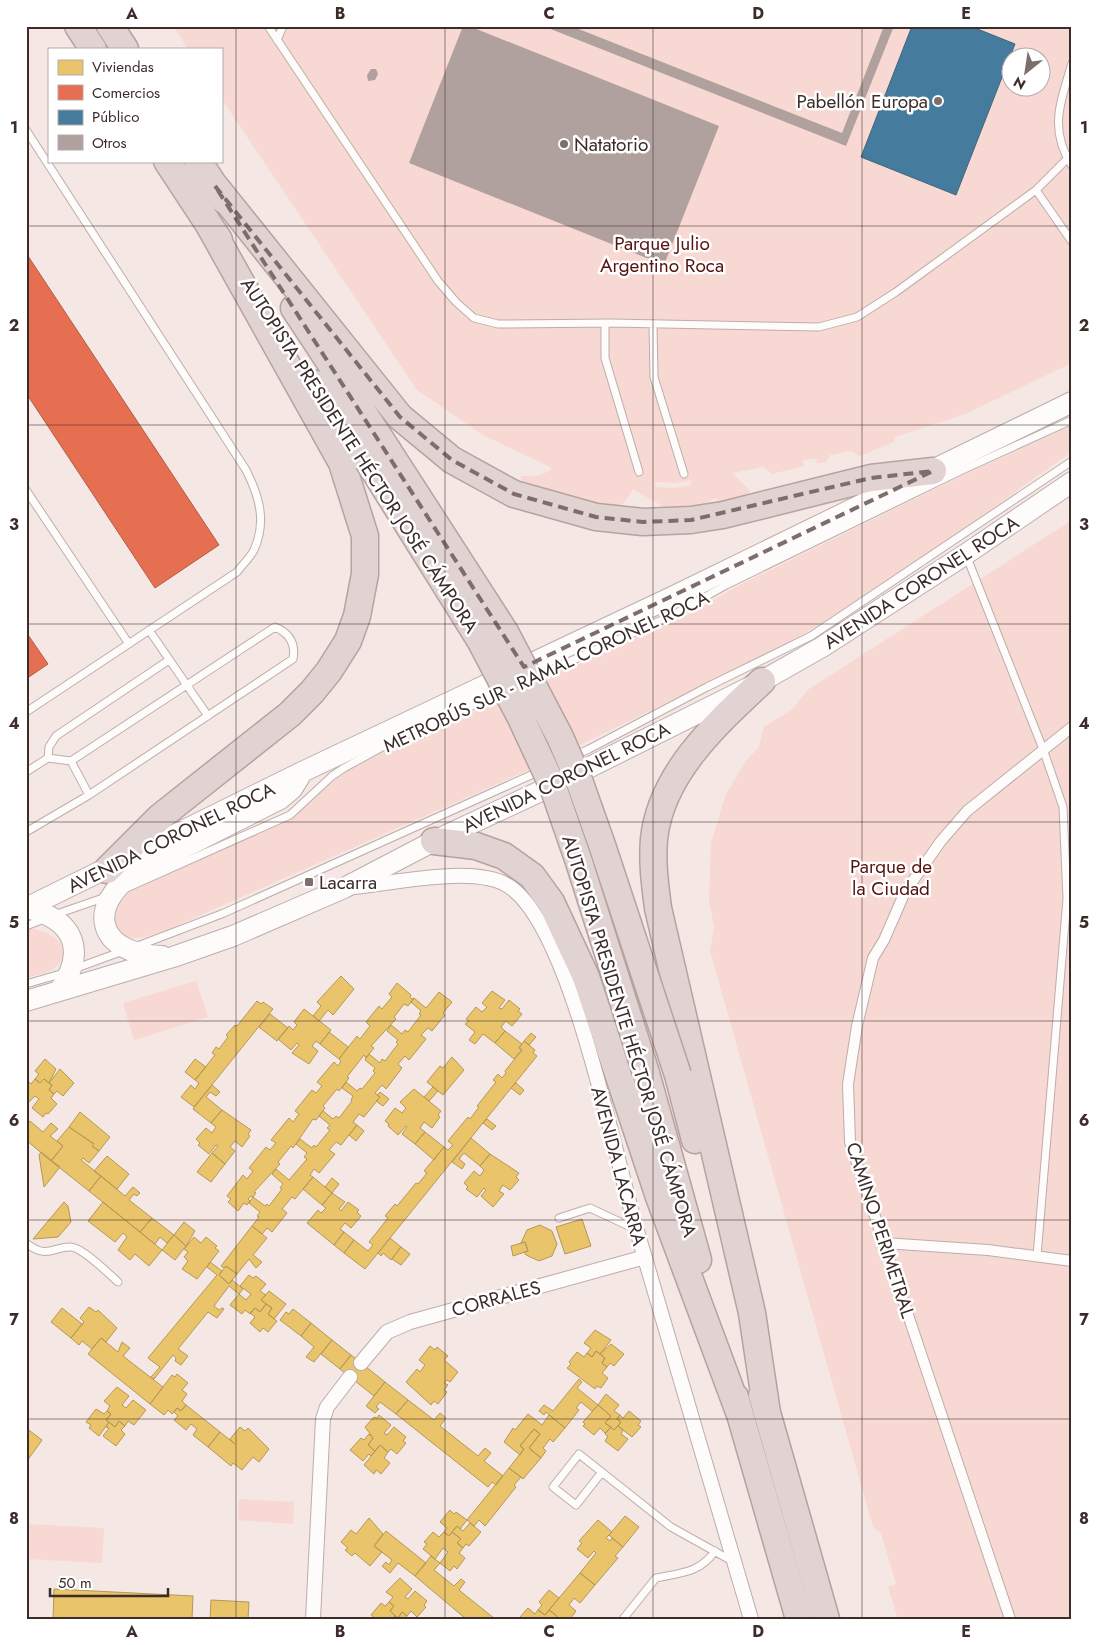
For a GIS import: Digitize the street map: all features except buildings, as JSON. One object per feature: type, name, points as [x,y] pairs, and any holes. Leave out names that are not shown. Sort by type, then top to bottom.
[{"type":"highway","points":[[78,26],[92,48]]},
{"type":"highway","points":[[110,26],[123,48]]},
{"type":"highway","name":"AUTOPISTA PRESIDENTE HÉCTOR JOSÉ CÁMPORA","points":[[168,162],[209,225],[505,632],[543,704],[580,783],[678,1076],[766,1413],[826,1619]]},
{"type":"highway","name":"AUTOPISTA PRESIDENTE HÉCTOR JOSÉ CÁMPORA","points":[[199,162],[378,455],[521,718],[553,788],[613,965],[663,1128],[739,1412],[799,1619]]},
{"type":"highway","points":[[215,186],[400,417],[452,460],[514,494],[596,517],[643,522],[691,520],[871,478],[933,471]]},
{"type":"highway","points":[[106,870],[160,817],[290,714],[312,692],[329,671],[348,641],[357,616],[365,574],[365,536],[342,463],[209,225]]},
{"type":"highway","points":[[762,681],[730,711],[693,753],[673,781],[659,812],[654,838],[653,870],[658,908],[752,1313],[766,1413]]},
{"type":"highway","points":[[434,841],[476,846],[504,856],[532,876],[552,902],[586,978],[659,1197],[739,1412]]},
{"type":"main road","name":"AVENIDA CORONEL ROCA","points":[[27,914],[106,870],[302,772],[933,471],[1072,402]]},
{"type":"main road","name":"AVENIDA CORONEL ROCA","points":[[26,1001],[173,957],[234,936],[344,888],[434,841],[762,681],[822,647],[966,554],[1072,482]]},
{"type":"main road","points":[[173,957],[147,955],[126,950],[111,938],[106,930],[104,920],[110,895],[126,878],[138,871],[280,799],[292,789],[302,772]]},
{"type":"main road","points":[[27,914],[52,916],[61,924],[73,945],[74,958],[72,970],[59,991]]},
{"type":"street","name":"CAMINO PERIMETRAL","points":[[1010,1619],[850,1142],[848,1084],[857,1026],[874,958],[905,892],[941,841],[968,811],[1072,727]]},
{"type":"street","name":"AVENIDA LACARRA","points":[[344,888],[469,874],[491,878],[510,886],[525,900],[549,943],[581,1025],[636,1230],[751,1619]]},
{"type":"street","points":[[884,1243],[988,1250],[1072,1261]]},
{"type":"street","name":"CORRALES","points":[[361,1363],[387,1332],[410,1322],[645,1257]]},
{"type":"street","points":[[314,1619],[322,1424],[327,1407],[350,1377]]},
{"type":"lane","points":[[268,26],[429,268],[456,302],[474,318],[498,324],[605,323],[820,327],[856,316],[896,292],[1036,190],[1069,156]]},
{"type":"lane","points":[[277,40],[283,26]]},
{"type":"lane","points":[[1072,63],[1057,122],[1059,140],[1069,156],[1072,166]]},
{"type":"lane","points":[[26,130],[246,470],[259,497],[261,526],[254,550],[237,572],[26,712]]},
{"type":"lane","points":[[1036,190],[1072,242]]},
{"type":"lane","points":[[605,323],[606,358],[639,472]]},
{"type":"lane","points":[[653,324],[654,377],[684,474]]},
{"type":"lane","name":"METROBÚS SUR - RAMAL CORONEL ROCA","points":[[522,683],[673,615],[726,585],[888,506],[1072,420]]},
{"type":"lane","points":[[26,984],[72,970],[224,913],[589,749],[707,687],[811,636],[1072,461]]},
{"type":"lane","points":[[26,490],[129,644]]},
{"type":"lane","points":[[966,554],[1043,749],[1063,807],[1067,899],[1037,1256]]},
{"type":"lane","points":[[26,772],[48,758],[71,761],[274,627],[286,632],[295,649],[293,659],[88,795],[26,832]]},
{"type":"lane","points":[[149,630],[208,716]]},
{"type":"lane","points":[[48,758],[49,747],[56,736],[169,660]]},
{"type":"lane","name":"METROBÚS SUR - RAMAL CORONEL ROCA","points":[[52,916],[110,895],[290,815],[344,768],[397,739],[513,687]]},
{"type":"lane","points":[[71,761],[88,795]]},
{"type":"lane","points":[[560,1218],[590,1208],[636,1230]]},
{"type":"lane","points":[[26,1244],[48,1253],[71,1247],[81,1252],[118,1282]]},
{"type":"lane","points":[[602,1472],[576,1504],[554,1487],[579,1454],[602,1472],[671,1527],[735,1562]]},
{"type":"lane","points":[[623,1619],[656,1578],[686,1573],[698,1568],[716,1551]]},
{"type":"highlighted area","points":[[215,186],[400,417],[452,460],[514,494],[596,517],[643,522],[691,520],[871,478],[933,471],[524,667]]},
{"type":"green space","name":"Parque Julio Argentino Roca","points":[[173,26],[1072,26],[1072,363],[965,414],[895,437],[894,442],[860,456],[851,451],[830,455],[826,462],[816,463],[817,458],[803,460],[804,466],[772,474],[763,467],[732,473],[750,490],[746,502],[727,508],[716,498],[706,503],[696,514],[678,515],[633,489],[625,502],[610,511],[526,490],[520,476],[545,473],[552,468],[483,435],[417,390],[222,99],[222,48],[187,48]],"holes":[[[691,480],[690,485],[675,488],[657,487],[654,482],[677,483]]]},
{"type":"green space","points":[[1072,425],[1072,452],[962,530],[851,605],[774,651],[524,772],[167,930],[136,938],[116,935],[109,899],[300,805],[346,772],[403,742],[684,617],[736,587],[957,478]]},
{"type":"green space","name":"Parque de la Ciudad","points":[[1072,520],[1072,1619],[898,1619],[888,1587],[896,1584],[881,1533],[873,1527],[710,951],[714,927],[709,900],[711,843],[726,794],[746,761],[759,747],[764,727],[791,710],[809,689]]},
{"type":"green space","points":[[30,928],[54,937],[63,948],[64,954],[61,961],[50,971],[26,978],[26,930]]},
{"type":"green space","points":[[196,981],[208,1017],[134,1040],[123,1003]]},
{"type":"green space","points":[[239,1499],[294,1502],[293,1524],[238,1520]]},
{"type":"green space","points":[[26,1524],[104,1528],[102,1563],[26,1559]]},
{"type":"place","name":"Pabellón Europa","points":[[938,101]]},
{"type":"place","name":"Natatorio","points":[[564,144]]},
{"type":"place","name":"Lacarra","points":[[309,882]]}]
